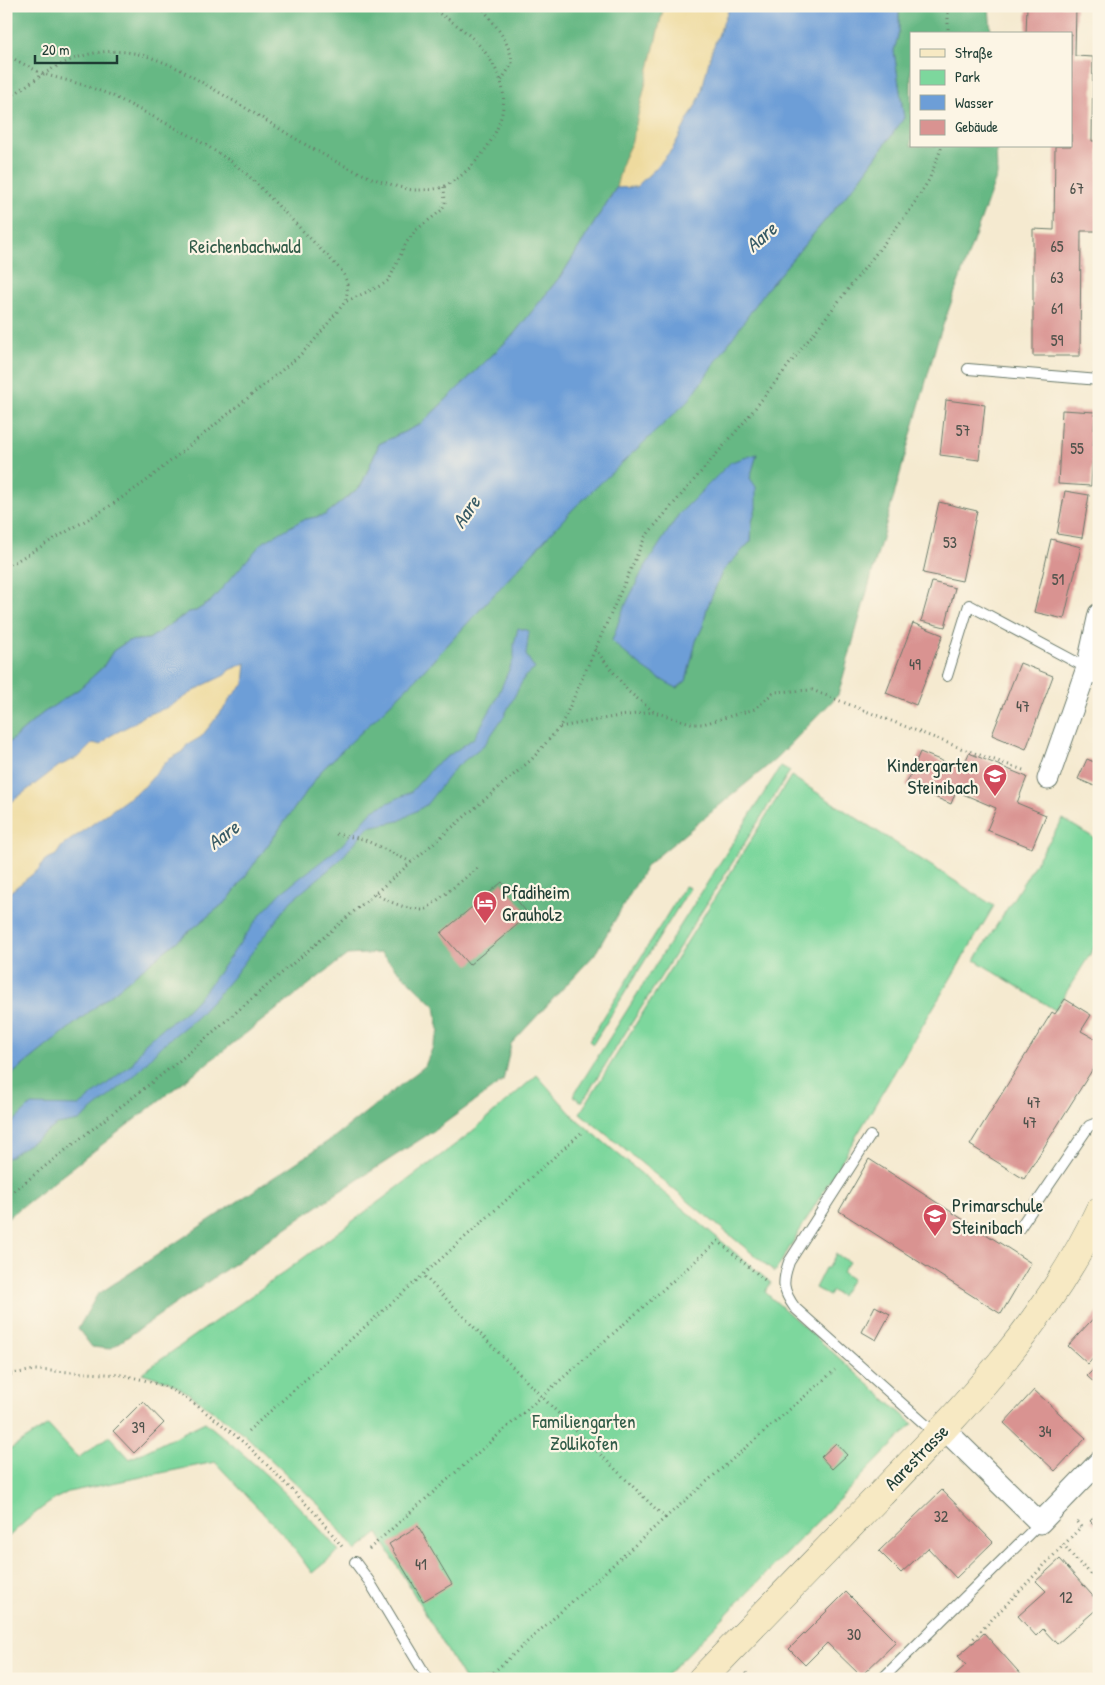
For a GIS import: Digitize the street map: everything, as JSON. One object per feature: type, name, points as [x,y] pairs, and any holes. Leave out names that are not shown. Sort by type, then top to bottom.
[{"type":"street","points":[[1048,779],[1093,671],[1099,614]]},
{"type":"street","name":"Aarestrasse","points":[[702,1679],[941,1432],[999,1366],[1031,1325],[1070,1266],[1099,1210]]},
{"type":"street","points":[[941,1432],[1040,1524],[1099,1462]]},
{"type":"lane","points":[[968,368],[1099,380]]},
{"type":"lane","points":[[947,676],[969,605],[1093,671]]},
{"type":"lane","points":[[1019,1229],[1089,1126],[1099,1122]]},
{"type":"lane","points":[[870,1136],[790,1262],[784,1284],[789,1300],[795,1308],[941,1432]]},
{"type":"lane","points":[[882,1679],[1040,1524]]},
{"type":"lane","points":[[355,1562],[369,1581],[428,1679]]},
{"type":"lane","points":[[1093,1679],[1099,1673]]},
{"type":"path","points":[[6,100],[42,74],[80,56],[104,52],[133,53],[181,70],[330,158],[363,175],[398,187],[414,190],[430,190],[444,187],[471,168],[491,143],[501,113],[503,92],[501,81],[485,51],[472,36],[427,6]]},
{"type":"path","points":[[481,6],[502,37],[510,54],[512,64],[501,81]]},
{"type":"path","points":[[948,6],[948,32]]},
{"type":"path","points":[[6,55],[42,74],[84,85],[111,96],[193,137],[232,162],[249,176],[341,270],[348,282],[345,302],[313,342],[298,357],[144,482],[107,508],[6,567]]},
{"type":"path","points":[[6,1197],[179,1061],[532,758],[559,728],[645,537],[745,421],[910,210],[928,180],[941,148]]},
{"type":"path","points":[[345,302],[389,280],[406,243],[416,230],[442,210],[445,202],[444,187]]},
{"type":"path","points":[[595,649],[629,692],[654,712],[698,725],[755,708],[774,692],[812,690],[963,749],[1048,779]]},
{"type":"path","points":[[559,728],[620,716],[654,712]]},
{"type":"path","points":[[336,834],[358,838],[411,862]]},
{"type":"path","points":[[374,894],[400,906],[414,910],[424,910],[479,866]]},
{"type":"path","points":[[248,1430],[582,1132]]},
{"type":"path","points":[[6,1375],[35,1370],[123,1375],[166,1387],[189,1400],[249,1447],[316,1514],[355,1562],[718,1241],[789,1300]]},
{"type":"path","points":[[423,1275],[541,1396],[665,1518]]},
{"type":"path","points":[[486,1679],[665,1518],[836,1370]]},
{"type":"path","points":[[973,1643],[973,1639],[1079,1529]]},
{"type":"path","points":[[1064,1544],[1078,1561],[1099,1581]]},
{"type":"green space","name":"Reichenbachwald","points":[[6,6],[664,6],[632,141],[623,160],[616,188],[563,273],[513,335],[421,424],[379,444],[361,486],[325,515],[302,520],[224,587],[211,601],[196,611],[189,612],[149,639],[128,641],[113,651],[103,667],[79,689],[43,713],[6,745]]},
{"type":"green space","points":[[899,6],[989,6],[991,32],[910,32],[910,148],[996,148],[997,175],[937,342],[838,695],[776,759],[647,865],[595,954],[511,1044],[503,1081],[435,1130],[328,1199],[110,1349],[92,1347],[78,1329],[97,1295],[333,1138],[425,1066],[439,1032],[435,1006],[380,953],[347,955],[6,1219],[6,1079],[228,900],[322,770],[415,680],[573,509],[766,290],[860,179],[904,118],[894,51],[899,32]],"holes":[[[757,454],[750,478],[756,508],[752,522],[751,541],[722,572],[696,641],[686,681],[678,688],[643,667],[612,641],[679,514],[694,499]]]},
{"type":"green space","points":[[781,766],[790,771],[582,1102],[573,1096]]},
{"type":"green space","points":[[791,776],[994,906],[775,1272],[580,1113]]},
{"type":"green space","points":[[1063,819],[1099,841],[1099,940],[1055,1010],[975,960]]},
{"type":"green space","points":[[685,886],[690,888],[593,1044],[589,1041]]},
{"type":"green space","name":"Familiengarten Zollikofen","points":[[537,1075],[574,1117],[771,1283],[765,1292],[913,1424],[663,1679],[464,1679],[378,1533],[356,1551],[323,1509],[244,1434],[190,1394],[167,1381],[142,1373],[282,1274],[468,1135]]},
{"type":"green space","points":[[836,1254],[849,1262],[842,1272],[852,1279],[841,1296],[832,1291],[829,1296],[815,1288],[825,1268],[828,1268]]},
{"type":"green space","points":[[205,1422],[275,1483],[339,1551],[312,1573],[287,1539],[215,1462],[68,1492],[42,1508],[6,1539],[6,1452],[48,1425],[78,1458],[109,1436],[130,1459]]},
{"type":"sand","points":[[664,6],[759,6],[676,171],[608,200],[616,188],[623,160],[632,141]]},
{"type":"sand","points":[[251,653],[260,689],[6,911],[6,787],[46,751]]},
{"type":"water","name":"Aare","points":[[730,6],[899,6],[899,32],[894,51],[904,118],[860,179],[766,290],[689,400],[573,509],[415,680],[322,770],[228,900],[6,1079],[6,895],[38,870],[45,860],[56,855],[62,846],[144,787],[168,760],[201,737],[230,698],[244,684],[246,663],[229,670],[225,675],[204,685],[169,707],[143,716],[110,736],[101,745],[93,743],[79,757],[59,766],[6,806],[6,745],[43,713],[79,689],[103,667],[113,651],[128,641],[149,639],[189,612],[196,611],[211,601],[262,543],[302,520],[325,515],[361,486],[379,444],[421,424],[513,335],[563,273],[616,188],[636,187],[673,148],[700,97],[711,53]]},
{"type":"water","points":[[757,454],[750,478],[756,487],[756,508],[752,522],[751,541],[722,572],[696,641],[686,681],[677,688],[643,667],[612,641],[622,612],[643,570],[679,514],[731,462]]},
{"type":"water","points":[[518,628],[529,631],[526,655],[535,669],[525,676],[504,716],[485,744],[455,768],[426,805],[399,821],[368,827],[339,861],[291,901],[214,999],[196,1018],[160,1047],[135,1075],[79,1121],[57,1125],[6,1159],[6,1129],[31,1105],[79,1106],[132,1064],[145,1043],[183,1014],[205,991],[262,913],[282,892],[341,846],[373,810],[411,792],[434,766],[474,738],[495,702],[514,658],[514,644]]},
{"type":"building","points":[[1027,6],[1076,6],[1075,56],[1093,57],[1092,141],[1099,141],[1099,231],[1081,231],[1080,356],[1033,356],[1033,229],[1054,230],[1055,148],[1072,148],[1072,32],[1026,32]]},
{"type":"building","points":[[946,400],[985,405],[979,460],[940,455]]},
{"type":"building","points":[[1062,410],[1095,412],[1091,486],[1058,484]]},
{"type":"building","points":[[1065,491],[1089,495],[1082,538],[1057,534]]},
{"type":"building","points":[[939,502],[977,511],[962,581],[923,573]]},
{"type":"building","points":[[1051,539],[1081,547],[1064,619],[1034,612]]},
{"type":"building","points":[[932,582],[955,588],[945,627],[921,621]]},
{"type":"building","points":[[913,623],[943,635],[916,705],[886,693]]},
{"type":"building","points":[[1020,663],[1053,676],[1026,749],[992,735]]},
{"type":"building","name":"Kindergarten Steinibach","points":[[920,752],[962,769],[969,753],[1027,777],[1017,803],[1046,815],[1032,848],[987,830],[996,808],[956,791],[951,804],[906,785]]},
{"type":"building","points":[[1087,759],[1099,764],[1099,788],[1078,779]]},
{"type":"building","name":"Pfadiheim Grauholz","points":[[502,882],[529,915],[469,965],[441,933]]},
{"type":"building","points":[[1065,999],[1091,1015],[1081,1031],[1099,1041],[1099,1059],[1024,1179],[970,1145],[1052,1012],[1055,1014]]},
{"type":"building","name":"Primarschule Steinibach","points":[[869,1159],[1031,1263],[1001,1314],[839,1211]]},
{"type":"building","points":[[875,1306],[890,1314],[876,1340],[862,1332]]},
{"type":"building","points":[[1099,1312],[1099,1352],[1088,1364],[1068,1346]]},
{"type":"building","points":[[1099,1364],[1099,1387],[1087,1376]]},
{"type":"building","points":[[1034,1390],[1086,1438],[1055,1471],[1004,1423]]},
{"type":"building","points":[[143,1401],[164,1423],[134,1453],[113,1431]]},
{"type":"building","points":[[836,1443],[847,1455],[832,1469],[821,1457]]},
{"type":"building","points":[[942,1490],[993,1542],[956,1578],[928,1548],[901,1573],[879,1551]]},
{"type":"building","points":[[1099,1511],[1099,1529],[1090,1521]]},
{"type":"building","points":[[418,1526],[452,1584],[423,1601],[389,1544]]},
{"type":"building","points":[[1060,1559],[1099,1603],[1099,1607],[1057,1644],[1043,1629],[1036,1636],[1018,1616],[1046,1591],[1036,1581]]},
{"type":"building","points":[[846,1592],[896,1642],[861,1676],[827,1643],[805,1665],[789,1649]]},
{"type":"building","points":[[984,1633],[1025,1679],[950,1679],[966,1665],[958,1656]]},
{"type":"place","name":"Kindergarten Steinibach","points":[[995,797]]},
{"type":"place","name":"Pfadiheim Grauholz","points":[[485,924]]},
{"type":"place","name":"Primarschule Steinibach","points":[[935,1237]]}]
